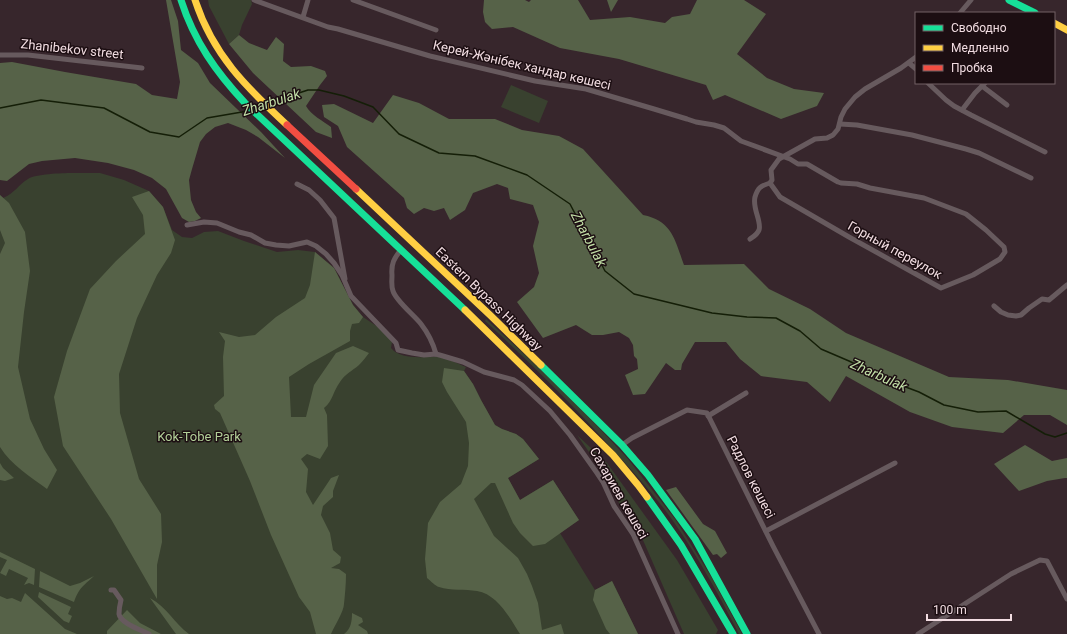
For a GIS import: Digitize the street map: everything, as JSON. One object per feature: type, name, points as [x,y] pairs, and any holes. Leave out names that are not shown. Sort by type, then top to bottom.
[{"type":"main road","name":"Eastern Bypass Highway","points":[[181,0],[190,26],[207,58],[235,93],[490,334],[613,455],[638,485],[681,545],[733,634]]},
{"type":"main road","name":"Eastern Bypass Highway","points":[[194,0],[202,20],[218,50],[249,89],[467,293],[622,445],[648,475],[694,540],[748,634]]},
{"type":"main road","points":[[1009,0],[1033,12]]},
{"type":"main road","points":[[1055,24],[1067,30]]},
{"type":"street","name":"Керей-Жәнібек хандар көшесі","points":[[254,0],[328,27],[430,56],[535,81],[586,89],[692,121],[714,125],[724,128],[741,141],[783,156]]},
{"type":"street","points":[[303,17],[308,0]]},
{"type":"street","points":[[353,0],[436,30]]},
{"type":"street","points":[[961,12],[971,0]]},
{"type":"street","name":"Zhanibekov street","points":[[0,55],[40,56],[142,68]]},
{"type":"street","points":[[750,239],[756,235],[760,225],[754,200],[756,192],[758,188],[770,183],[772,180],[771,170],[779,159],[815,139],[833,136],[838,129],[845,109],[855,97],[865,89],[915,58]]},
{"type":"street","points":[[909,62],[915,69]]},
{"type":"street","points":[[929,84],[946,100],[962,110],[1045,152]]},
{"type":"street","points":[[962,110],[983,84],[1007,105]]},
{"type":"street","points":[[840,124],[857,125],[912,135],[966,149],[979,153],[1031,178]]},
{"type":"street","name":"Горный переулок","points":[[770,183],[780,197],[941,288],[972,275],[1000,259],[1005,252],[1004,247],[966,214],[924,198],[870,188],[857,184],[838,182],[807,164],[798,164],[783,156]]},
{"type":"street","points":[[297,184],[309,190],[320,200],[334,218],[346,282]]},
{"type":"street","name":"Сахариев көшесі","points":[[187,225],[204,222],[217,223],[251,235],[265,243],[289,246],[307,242],[316,246],[334,262],[346,282],[351,296],[396,343],[398,350],[412,354],[436,354],[463,362],[495,376],[514,380],[532,393],[570,435],[597,472],[614,506],[633,534],[660,598],[678,634]]},
{"type":"street","points":[[401,250],[393,260],[393,291],[396,297],[426,329],[434,345],[436,354]]},
{"type":"street","points":[[994,306],[1001,312],[1008,315],[1021,315],[1042,299],[1049,300],[1067,285]]},
{"type":"street","points":[[622,445],[632,438],[687,410],[707,413],[708,416],[746,393]]},
{"type":"street","name":"Радлов көшесі","points":[[708,416],[819,634]]},
{"type":"street","points":[[766,531],[895,464]]},
{"type":"street","points":[[918,634],[1011,574],[1040,560],[1047,561],[1067,599]]},
{"type":"street","points":[[111,590],[114,590],[121,600],[119,614],[121,619],[149,634]]},
{"type":"green space","points":[[166,0],[171,0],[178,21],[181,50],[198,63],[210,83],[261,132],[285,158],[258,137],[246,130],[228,123],[215,127],[206,134],[200,142],[192,169],[189,180],[191,200],[196,212],[201,218],[189,222],[182,218],[166,189],[152,178],[134,170],[108,163],[75,158],[42,161],[29,164],[7,181],[0,180],[0,63],[12,62],[136,84],[152,95],[177,99],[180,82]]},
{"type":"green space","points":[[208,0],[251,0],[252,4],[239,35],[229,44],[209,6]]},
{"type":"green space","points":[[484,0],[525,0],[529,2],[531,0],[578,0],[590,20],[630,17],[665,23],[672,17],[690,14],[697,0],[744,0],[766,14],[737,54],[767,78],[794,89],[824,93],[817,106],[781,119],[725,95],[713,100],[706,85],[619,59],[560,48],[513,27],[492,29],[485,22],[483,12]]},
{"type":"green space","points":[[607,0],[618,0],[611,12]]},
{"type":"green space","points":[[239,35],[249,43],[267,50],[276,37],[284,44],[283,61],[291,67],[311,66],[325,71],[327,76],[306,106],[314,115],[331,127],[332,138],[316,132],[253,73],[229,44]]},
{"type":"green space","points":[[511,85],[548,101],[539,123],[501,107]]},
{"type":"green space","points":[[393,95],[419,103],[449,119],[495,119],[522,130],[559,136],[583,149],[643,215],[661,222],[667,227],[675,240],[684,265],[744,264],[769,289],[810,309],[846,333],[949,377],[1008,380],[1067,390],[1067,425],[1050,415],[1024,415],[1003,433],[952,427],[910,412],[846,376],[830,402],[807,382],[761,376],[740,359],[726,342],[695,342],[682,364],[681,370],[675,370],[666,363],[645,394],[633,395],[625,375],[638,369],[637,359],[634,356],[633,345],[629,338],[619,332],[603,335],[592,335],[576,325],[543,338],[517,302],[534,287],[539,273],[533,246],[539,222],[533,205],[510,199],[508,188],[497,184],[473,193],[465,210],[450,220],[444,208],[434,211],[424,208],[414,214],[407,208],[404,198],[347,147],[338,126],[324,117],[322,105],[334,104],[373,123]]},
{"type":"green space","name":"Kok-Tobe Park","points":[[100,173],[124,180],[149,191],[163,207],[172,230],[182,237],[192,238],[204,232],[218,231],[277,252],[298,250],[315,252],[334,268],[353,305],[363,317],[384,331],[392,342],[391,348],[396,352],[401,355],[414,357],[439,357],[466,367],[464,371],[473,384],[495,425],[516,434],[523,439],[539,459],[508,478],[520,500],[553,480],[579,520],[560,533],[595,590],[612,581],[638,634],[0,634],[0,195],[3,198],[7,196],[31,177],[49,174]]},
{"type":"green space","points":[[149,191],[163,207],[175,240],[171,253],[157,275],[137,318],[119,374],[120,413],[139,479],[161,514],[162,542],[157,565],[157,599],[111,519],[63,446],[54,397],[67,351],[90,289],[116,261],[145,234],[143,215],[132,197]]},
{"type":"green space","points":[[0,195],[9,203],[25,232],[30,271],[18,367],[30,419],[44,449],[57,470],[47,489],[15,465],[0,447],[0,254],[5,243],[0,230]]},
{"type":"green space","points":[[315,252],[334,268],[353,305],[363,317],[359,323],[352,324],[350,341],[289,377],[291,417],[306,417],[314,385],[336,353],[353,346],[369,353],[359,365],[342,379],[324,408],[327,415],[328,446],[320,459],[307,454],[301,459],[308,469],[306,492],[313,505],[331,478],[339,475],[333,491],[333,497],[323,506],[321,515],[330,533],[333,550],[341,557],[340,563],[331,568],[339,569],[346,574],[344,607],[331,634],[316,634],[310,612],[299,597],[271,535],[250,481],[220,413],[215,409],[214,405],[224,396],[223,357],[225,341],[219,332],[239,337],[255,335],[276,317],[305,298],[310,285]]},
{"type":"green space","points":[[486,319],[546,374],[628,459],[675,519],[712,578],[742,634],[739,634],[691,548],[656,499],[574,408],[485,321]]},
{"type":"green space","points":[[444,368],[464,371],[473,384],[495,425],[516,434],[523,439],[539,459],[508,478],[520,500],[553,480],[579,520],[545,544],[533,546],[520,533],[513,523],[495,483],[491,483],[474,499],[494,536],[518,558],[527,574],[538,603],[542,630],[561,624],[564,634],[520,634],[502,608],[491,597],[477,591],[439,587],[434,585],[427,578],[425,559],[428,523],[440,502],[461,484],[468,466],[469,443],[466,422],[442,382]]},
{"type":"green space","points":[[577,435],[607,463],[677,560],[718,630],[716,634],[684,634],[639,531],[621,507],[606,476]]},
{"type":"green space","points":[[1025,445],[1052,461],[1067,458],[1067,478],[1047,481],[1019,491],[994,464]]},
{"type":"green space","points":[[0,463],[3,468],[14,478],[5,481],[0,480]]},
{"type":"green space","points":[[676,487],[703,524],[715,531],[727,553],[721,558],[717,554],[713,555],[666,490]]},
{"type":"green space","points":[[0,552],[35,569],[34,585],[29,583],[24,585],[28,578],[9,569],[6,576],[0,573],[7,560],[0,557]]},
{"type":"green space","points":[[40,571],[70,586],[94,576],[80,590],[74,602],[39,587]]},
{"type":"green space","points":[[612,581],[638,634],[610,634],[606,629],[593,600],[595,590]]},
{"type":"green space","points":[[39,592],[71,607],[68,614],[72,616],[69,623],[64,621],[38,597]]},
{"type":"green space","points":[[25,593],[65,629],[77,634],[0,634],[0,596],[7,599],[12,598],[21,602]]},
{"type":"green space","points":[[150,598],[166,610],[189,634],[176,634]]},
{"type":"green space","points":[[127,610],[140,623],[161,634],[107,634],[107,631]]},
{"type":"green space","points":[[352,613],[362,618],[363,622],[358,625],[367,631],[368,634],[344,634],[351,625]]},
{"type":"waterway","name":"Zharbulak","points":[[268,103],[308,90],[319,90],[344,96],[373,107],[399,134],[439,153],[475,156],[527,175],[570,204],[605,271],[634,294],[712,313],[747,317],[776,318],[800,331],[821,349],[895,383],[919,392],[944,405],[978,412],[1006,411],[1045,434],[1055,437],[1067,433]]},
{"type":"waterway","name":"Zharbulak","points":[[0,108],[41,100],[104,108],[150,132],[179,137],[207,118],[248,110]]},
{"type":"traffic: fast","points":[[181,0],[192,29],[215,68],[245,103],[465,310]]},
{"type":"traffic: fast","points":[[1009,0],[1033,12]]},
{"type":"traffic: fast","points":[[541,365],[622,445],[648,475],[695,539],[747,634]]},
{"type":"traffic: fast","points":[[647,497],[681,545],[733,634]]},
{"type":"traffic: slow","points":[[195,0],[202,20],[211,37],[232,69],[287,125]]},
{"type":"traffic: slow","points":[[1055,24],[1067,30]]},
{"type":"traffic: slow","points":[[356,189],[541,365]]},
{"type":"traffic: slow","points":[[465,310],[613,455],[647,497]]},
{"type":"traffic: jam","points":[[287,125],[356,189]]}]
